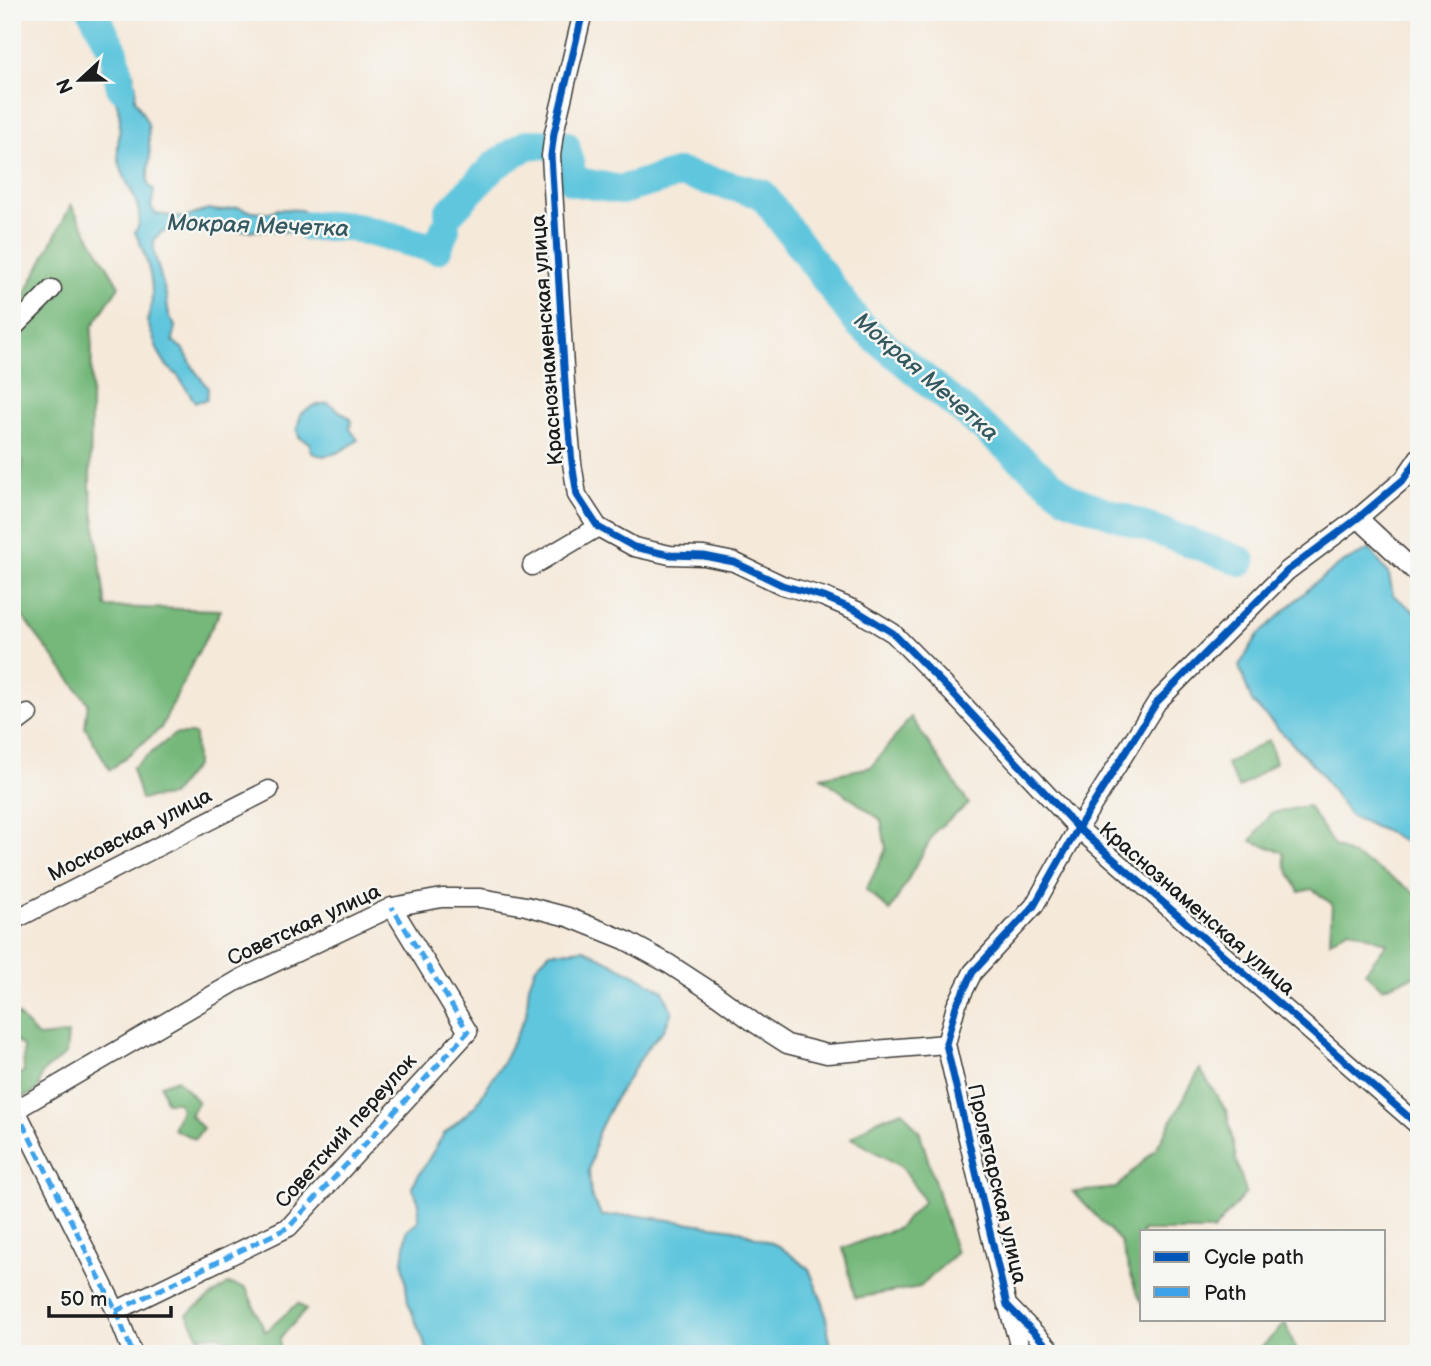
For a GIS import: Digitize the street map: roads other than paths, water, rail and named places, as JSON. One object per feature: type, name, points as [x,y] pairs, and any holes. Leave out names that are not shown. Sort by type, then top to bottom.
[{"type":"street","name":"Краснознаменская улица","points":[[583,12],[551,156],[572,463],[577,495],[598,527],[634,547],[670,555],[704,556],[734,562],[782,585],[824,597],[857,611],[892,633],[1078,828],[1419,1126]]},
{"type":"street","points":[[12,329],[52,289]]},
{"type":"street","points":[[946,1044],[956,1006],[973,972],[1034,905],[1078,828],[1157,702],[1287,571],[1358,518],[1404,479],[1419,457]]},
{"type":"street","points":[[1358,518],[1419,575]]},
{"type":"street","points":[[533,566],[598,527]]},
{"type":"street","points":[[12,726],[29,714]]},
{"type":"street","name":"Московская улица","points":[[12,921],[269,790]]},
{"type":"street","name":"Советская улица","points":[[14,1111],[242,978],[392,907],[442,898],[481,898],[526,906],[568,917],[625,940],[669,964],[787,1044],[827,1054],[946,1044]]},
{"type":"street","name":"Советский переулок","points":[[116,1311],[289,1227],[468,1032],[392,907]]},
{"type":"street","name":"Пролетарская улица","points":[[946,1044],[1007,1305],[1022,1354]]},
{"type":"street","points":[[14,1111],[116,1311],[133,1354]]},
{"type":"street","name":"Пролетарская улица","points":[[1007,1305],[1055,1354]]},
{"type":"water","points":[[115,46],[124,50],[124,62],[133,73],[135,99],[148,124],[148,185],[154,190],[151,207],[156,214],[185,218],[208,209],[220,211],[238,207],[267,213],[278,209],[301,210],[317,217],[341,218],[349,223],[346,232],[305,234],[270,230],[216,230],[198,233],[163,231],[154,239],[154,252],[169,315],[175,326],[173,341],[184,350],[208,388],[207,400],[195,402],[178,376],[167,366],[158,351],[147,321],[152,287],[144,253],[135,232],[139,223],[138,208],[119,160],[118,107],[102,69],[109,51]]},
{"type":"water","points":[[328,403],[351,419],[350,429],[358,440],[341,451],[323,456],[311,452],[310,443],[299,437],[297,428],[301,414],[313,406]]},
{"type":"water","points":[[1370,549],[1389,575],[1393,595],[1419,615],[1419,850],[1350,816],[1318,770],[1252,702],[1239,666],[1258,635],[1313,585],[1342,563]]},
{"type":"water","points":[[584,949],[663,991],[672,1011],[665,1028],[648,1047],[598,1132],[589,1171],[591,1195],[602,1216],[633,1215],[735,1229],[779,1246],[809,1269],[824,1306],[832,1354],[430,1354],[408,1302],[403,1262],[407,1230],[418,1221],[419,1203],[412,1186],[444,1134],[475,1106],[504,1060],[526,1015],[529,985],[536,966],[550,952]]},
{"type":"waterway","name":"Мокрая Мечетка","points":[[93,12],[114,52],[121,87]]},
{"type":"waterway","name":"Мокрая Мечетка","points":[[449,213],[495,165],[528,144],[565,145],[573,181],[621,190],[680,173],[762,194],[859,324],[1068,498],[1241,561]]},
{"type":"waterway","name":"Мокрая Мечетка","points":[[308,226],[349,226],[437,249],[445,229]]}]
